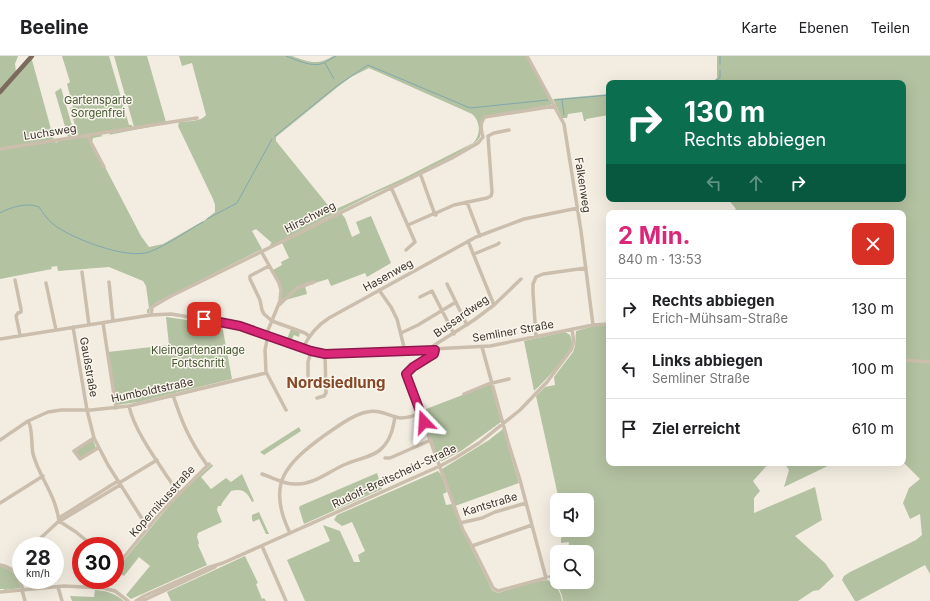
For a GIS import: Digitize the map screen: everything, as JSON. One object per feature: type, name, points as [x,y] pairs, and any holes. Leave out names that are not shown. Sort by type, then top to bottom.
[{"type":"main road","points":[[0,92],[32,56]]},
{"type":"street","name":"Falkenweg","points":[[527,56],[564,124],[578,208],[592,325]]},
{"type":"street","points":[[509,130],[482,137],[482,123],[484,118],[488,116],[555,106]]},
{"type":"street","name":"Luchsweg","points":[[0,149],[197,118]]},
{"type":"street","points":[[87,135],[104,167]]},
{"type":"street","points":[[408,225],[454,205],[491,196],[488,136]]},
{"type":"street","name":"Hirschweg","points":[[151,315],[152,307],[261,251],[466,150],[478,143],[482,137]]},
{"type":"street","points":[[420,173],[435,213]]},
{"type":"street","points":[[391,187],[415,242],[406,250]]},
{"type":"street","points":[[467,202],[480,236]]},
{"type":"street","name":"Hasenweg","points":[[303,348],[309,336],[329,318],[468,242],[524,219],[578,208]]},
{"type":"street","points":[[468,242],[494,305]]},
{"type":"street","points":[[474,254],[498,244],[499,242]]},
{"type":"street","points":[[261,251],[280,287],[279,305],[267,335],[265,350],[266,373],[286,410]]},
{"type":"street","points":[[269,266],[252,274],[250,279],[260,300],[262,310],[272,321],[309,336]]},
{"type":"street","points":[[536,337],[533,289],[534,280],[536,277],[543,274],[586,268]]},
{"type":"street","points":[[82,272],[89,325]]},
{"type":"street","name":"Bussardweg","points":[[429,350],[494,305],[521,279]]},
{"type":"street","points":[[15,280],[21,309],[21,312],[16,316],[20,336]]},
{"type":"street","points":[[108,282],[113,321]]},
{"type":"street","points":[[279,305],[283,303],[297,288],[314,282]]},
{"type":"street","points":[[46,283],[56,330]]},
{"type":"street","points":[[447,284],[467,325]]},
{"type":"street","points":[[379,290],[393,311],[405,351]]},
{"type":"street","points":[[420,297],[432,291],[454,334]]},
{"type":"street","points":[[400,333],[418,325],[456,302]]},
{"type":"street","name":"Semliner Straße","points":[[0,339],[151,315],[166,314],[240,326],[311,351],[325,354],[482,347],[592,325],[606,324]]},
{"type":"street","points":[[103,323],[116,408]]},
{"type":"street","name":"Gaußstraße","points":[[73,327],[87,410],[94,438],[98,448],[148,528]]},
{"type":"street","name":"Rudolf-Breitscheid-Straße","points":[[136,601],[207,568],[262,546],[440,466],[479,443],[520,410],[547,382],[574,346],[572,329]]},
{"type":"street","points":[[435,350],[434,354],[413,367],[406,374],[460,523],[493,588],[498,592],[546,578],[482,347]]},
{"type":"street","points":[[308,376],[308,362],[311,351]]},
{"type":"street","points":[[318,398],[324,396],[326,393],[325,354]]},
{"type":"street","points":[[906,360],[930,362]]},
{"type":"street","name":"Humboldtstraße","points":[[0,440],[28,421],[43,413],[55,410],[87,410],[129,406],[266,373]]},
{"type":"street","points":[[464,394],[492,383],[508,379]]},
{"type":"street","name":"Kopernikusstraße","points":[[124,557],[148,528],[208,464],[187,435],[179,416],[173,395]]},
{"type":"street","points":[[129,406],[135,423],[156,460],[179,494]]},
{"type":"street","points":[[290,533],[282,517],[279,495],[282,481],[290,464],[303,452],[328,433],[362,413],[373,411],[383,412],[395,417],[408,417],[420,413]]},
{"type":"street","points":[[262,474],[296,484],[309,482],[345,464],[378,452],[390,437],[395,417]]},
{"type":"street","points":[[28,421],[31,426],[33,453],[53,495],[59,520],[83,537]]},
{"type":"street","points":[[94,438],[74,451],[80,459],[98,448]]},
{"type":"street","points":[[386,458],[390,458],[430,440]]},
{"type":"street","points":[[41,537],[59,520],[156,460]]},
{"type":"street","points":[[0,503],[43,476]]},
{"type":"street","name":"Kantstraße","points":[[460,523],[482,518],[495,512],[503,511],[526,503]]},
{"type":"street","points":[[472,546],[532,525]]},
{"type":"street","points":[[262,546],[286,601]]},
{"type":"street","name":"Rudolf-Breitscheid-Straße","points":[[142,601],[208,571],[219,564]]},
{"type":"street","points":[[0,565],[12,570]]},
{"type":"street","points":[[0,592],[34,589]]},
{"type":"street","points":[[59,589],[62,601]]},
{"type":"street","points":[[107,589],[114,591],[127,601]]},
{"type":"street","points":[[22,590],[25,601]]},
{"type":"green space","points":[[0,56],[18,56],[15,64],[16,72],[0,89]]},
{"type":"green space","points":[[34,56],[32,60],[54,140],[0,148],[0,94]]},
{"type":"green space","name":"Gartensparte Sorgenfrei","points":[[62,56],[109,56],[129,125],[132,125],[132,127],[78,136],[70,108],[73,107],[67,84],[70,82]]},
{"type":"green space","points":[[114,56],[147,56],[166,122],[134,127]]},
{"type":"green space","points":[[179,56],[292,56],[303,60],[317,62],[333,56],[526,56],[552,104],[484,117],[480,137],[477,141],[453,156],[373,194],[271,246],[270,244],[272,243],[256,229],[252,231],[262,249],[157,302],[150,307],[149,313],[147,313],[149,308],[146,286],[143,281],[109,267],[58,271],[57,266],[51,267],[52,269],[0,279],[0,150],[55,141],[56,143],[58,141],[86,136],[105,167],[141,236],[149,247],[163,244],[205,220],[215,212],[213,199],[178,126],[179,122],[198,120],[206,115],[192,63],[182,66]],"holes":[[[369,68],[472,114],[475,117],[479,128],[476,140],[473,143],[404,178],[334,210],[331,209],[276,141],[276,137],[339,86],[351,77]]]},
{"type":"green space","points":[[717,56],[930,56],[930,361],[906,359],[906,210],[735,210],[730,202],[906,202],[906,80],[715,80],[717,78]]},
{"type":"green space","points":[[61,88],[75,136],[68,137],[55,92]]},
{"type":"green space","points":[[606,94],[606,116],[586,119],[586,121],[584,121],[582,112],[568,114],[567,118],[562,118],[553,99]]},
{"type":"green space","points":[[170,123],[110,135],[110,133]]},
{"type":"green space","points":[[101,134],[102,136],[106,136],[93,138],[92,142],[89,136]]},
{"type":"green space","points":[[341,213],[345,218],[352,237],[360,233],[356,222],[371,216],[391,263],[367,277],[365,273],[331,286],[328,279],[305,286],[307,294],[282,301],[282,290],[273,270],[282,265],[281,262],[289,258],[282,243]]},
{"type":"green space","name":"Kleingartenanlage Fortschritt","points":[[166,317],[222,325],[232,379],[138,402],[117,405],[108,352],[169,345]]},
{"type":"green space","points":[[606,325],[606,466],[766,466],[753,481],[760,491],[754,498],[754,513],[815,487],[822,520],[795,536],[825,563],[834,576],[819,590],[813,591],[798,601],[563,601],[559,589],[594,589],[594,545],[569,545],[569,542],[561,543],[561,539],[562,537],[594,537],[594,493],[557,493],[536,396],[545,387],[555,385],[554,377],[573,352],[576,331],[594,326]]},
{"type":"green space","points":[[291,329],[300,332],[299,337],[294,335],[291,341],[287,339]]},
{"type":"green space","points":[[565,332],[570,335],[572,344],[570,349],[556,369],[534,391],[524,341]]},
{"type":"green space","points":[[906,361],[930,363],[930,574],[925,565],[858,601],[855,601],[842,580],[844,576],[916,540],[922,535],[920,514],[910,519],[903,503],[909,488],[920,479],[906,465]]},
{"type":"green space","points":[[491,384],[501,422],[461,451],[442,461],[439,460],[421,411]]},
{"type":"green space","points":[[299,427],[301,431],[264,455],[260,452]]},
{"type":"green space","points":[[503,429],[519,483],[455,506],[442,469],[489,440]]},
{"type":"green space","points":[[93,440],[96,448],[80,458],[75,451]]},
{"type":"green space","points":[[212,464],[213,466],[201,477],[211,489],[226,478],[231,482],[242,474],[254,501],[252,502],[246,493],[242,491],[231,491],[221,506],[218,506],[217,510],[222,522],[198,533],[198,545],[207,565],[131,599],[126,595],[150,566],[139,557],[124,576],[124,560],[179,495]]},
{"type":"green space","points":[[786,466],[828,466],[784,487],[789,470]]},
{"type":"green space","points":[[438,471],[443,478],[447,492],[443,494],[446,505],[452,504],[466,537],[492,590],[498,593],[534,582],[548,580],[550,582],[550,589],[558,589],[562,601],[305,601],[287,560],[330,541],[323,525],[340,531],[354,562],[360,562],[358,555],[365,551],[352,522],[342,526],[334,520],[337,515]]},
{"type":"green space","points":[[377,473],[382,489],[304,524],[299,508],[300,506]]},
{"type":"green space","points":[[259,512],[269,534],[266,534],[259,519],[253,522],[252,515]]},
{"type":"green space","points":[[245,556],[258,583],[256,584],[262,599],[264,598],[266,601],[171,601],[167,592]]},
{"type":"green space","points":[[0,566],[12,573],[12,589],[4,590],[0,589]]},
{"type":"green space","points":[[95,590],[110,593],[124,601],[72,601],[70,596],[94,597]]},
{"type":"waterway","points":[[286,56],[315,65],[324,63],[336,56]]},
{"type":"waterway","points":[[720,56],[720,64]]},
{"type":"waterway","points":[[325,63],[334,79]]},
{"type":"waterway","points":[[275,136],[338,85],[368,65],[470,108],[548,100]]},
{"type":"waterway","points":[[716,80],[720,78],[720,70]]},
{"type":"waterway","points":[[555,100],[606,95]]},
{"type":"waterway","points":[[562,100],[564,115]]},
{"type":"waterway","points":[[207,219],[237,203],[272,139]]},
{"type":"waterway","points":[[0,213],[24,205],[39,207],[47,218],[61,230],[99,246],[127,253],[139,254],[149,252],[163,246],[203,222]]},
{"type":"district","name":"Nordsiedlung","points":[[336,382]]},
{"type":"route","points":[[204,319],[240,326],[311,351],[325,354],[435,350],[434,354],[413,367],[406,374],[424,422]]}]
